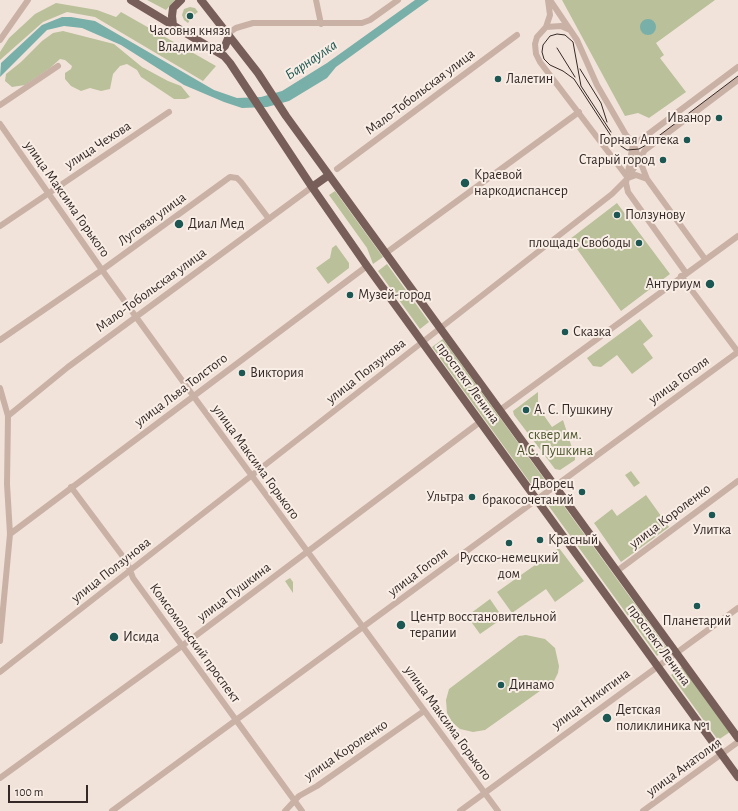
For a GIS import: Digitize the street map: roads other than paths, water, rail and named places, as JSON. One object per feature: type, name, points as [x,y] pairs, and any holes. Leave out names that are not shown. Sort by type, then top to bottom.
[{"type":"main road","name":"проспект Ленина","points":[[131,0],[224,56],[367,266],[657,665],[718,756],[738,777]]},
{"type":"main road","points":[[174,25],[172,16],[174,8],[181,0]]},
{"type":"main road","name":"проспект Ленина","points":[[201,0],[258,73],[286,116],[738,738]]},
{"type":"main road","points":[[213,49],[222,49],[225,46],[229,36]]},
{"type":"main road","points":[[312,187],[329,175]]},
{"type":"street","points":[[0,40],[28,0]]},
{"type":"street","points":[[316,0],[322,24]]},
{"type":"street","points":[[229,36],[230,32],[236,28],[254,23],[359,23],[370,20],[398,0]]},
{"type":"street","points":[[549,0],[550,15],[546,27],[537,37],[535,44],[536,54],[540,62],[628,178]]},
{"type":"street","points":[[549,0],[581,48],[597,85],[633,141],[646,178],[705,259]]},
{"type":"street","points":[[546,27],[561,26],[570,30]]},
{"type":"street","name":"Мало-Тобольская улица","points":[[337,169],[517,35]]},
{"type":"street","points":[[0,105],[58,66]]},
{"type":"street","points":[[738,67],[633,141],[626,183],[628,192],[738,352]]},
{"type":"street","name":"улица Ползунова","points":[[0,672],[606,198],[628,178],[645,150],[738,80]]},
{"type":"street","name":"улица Чехова","points":[[0,226],[47,192],[169,112]]},
{"type":"street","points":[[386,253],[579,112]]},
{"type":"street","name":"улица Максима Горького","points":[[0,124],[102,270],[193,396],[498,811]]},
{"type":"street","points":[[628,178],[636,176],[646,178]]},
{"type":"street","name":"Луговая улица","points":[[0,340],[102,270],[230,177],[238,178],[269,219]]},
{"type":"street","name":"Мало-Тобольская улица","points":[[8,416],[68,367],[312,187]]},
{"type":"street","points":[[500,410],[738,236]]},
{"type":"street","name":"улица Льва Толстого","points":[[10,534],[367,266]]},
{"type":"street","name":"улица Гоголя","points":[[112,811],[364,628],[536,499],[738,352]]},
{"type":"street","points":[[0,388],[8,416],[7,484],[10,534],[0,641]]},
{"type":"street","name":"улица Пушкина","points":[[0,778],[308,552],[480,422]]},
{"type":"street","name":"улица Короленко","points":[[617,571],[738,481]]},
{"type":"street","name":"Комсомольский проспект","points":[[72,487],[127,562],[133,578],[302,811]]},
{"type":"street","name":"улица Никитина","points":[[460,811],[657,665],[738,608]]},
{"type":"street","name":"улица Короленко","points":[[286,811],[296,802],[299,796],[317,786],[424,711]]},
{"type":"street","name":"улица Анатолия","points":[[643,811],[738,742]]},
{"type":"water","points":[[415,0],[429,0],[336,67],[327,78],[289,101],[267,107],[242,108],[184,85],[121,45],[82,28],[64,26],[47,30],[0,77],[1,63],[42,25],[62,17],[71,17],[95,21],[214,90],[237,98],[261,97],[282,91],[327,63]]},
{"type":"water","points":[[645,19],[651,19],[656,24],[654,33],[651,35],[645,35],[640,30],[640,24]]},
{"type":"tram line","points":[[611,132],[581,86],[573,42],[565,35],[557,34],[550,36],[543,45],[542,52],[544,59],[550,65],[563,71],[574,79],[615,142],[627,150],[639,149],[648,144],[738,76]]},
{"type":"tram line","points":[[557,48],[575,77]]},
{"type":"tram line","points":[[580,69],[601,103],[607,122]]},
{"type":"place","name":"Часовня князя Владимира","points":[[190,16]]},
{"type":"place","name":"Лалетин","points":[[498,79]]},
{"type":"place","name":"Иванор","points":[[719,118]]},
{"type":"place","name":"Горная Аптека","points":[[687,140]]},
{"type":"place","name":"Старый город","points":[[663,160]]},
{"type":"place","name":"Краевой наркодиспансер","points":[[465,183]]},
{"type":"place","name":"Ползунову","points":[[617,215]]},
{"type":"place","name":"Диал Мед","points":[[179,224]]},
{"type":"place","name":"площадь Свободы","points":[[639,243]]},
{"type":"place","name":"Антуриум","points":[[710,284]]},
{"type":"place","name":"Музей-город","points":[[350,295]]},
{"type":"place","name":"Сказка","points":[[565,332]]},
{"type":"place","name":"Виктория","points":[[242,373]]},
{"type":"place","name":"А. С. Пушкину","points":[[526,410]]},
{"type":"place","name":"Дворец бракосочетаний","points":[[582,492]]},
{"type":"place","name":"Ультра","points":[[472,497]]},
{"type":"place","name":"Улитка","points":[[712,515]]},
{"type":"place","name":"Красный","points":[[540,540]]},
{"type":"place","name":"Русско-немецкий дом","points":[[509,543]]},
{"type":"place","name":"Планетарий","points":[[697,606]]},
{"type":"place","name":"Центр восстановительной терапии","points":[[401,625]]},
{"type":"place","name":"Исида","points":[[114,637]]},
{"type":"place","name":"Динамо","points":[[501,685]]},
{"type":"place","name":"Детская поликлиника №1","points":[[607,718]]},
{"type":"water label","name":"Барнаулка","points":[[311,60]]},
{"type":"park label","name":"сквер им. А.С. Пушкина","points":[[555,444]]}]
